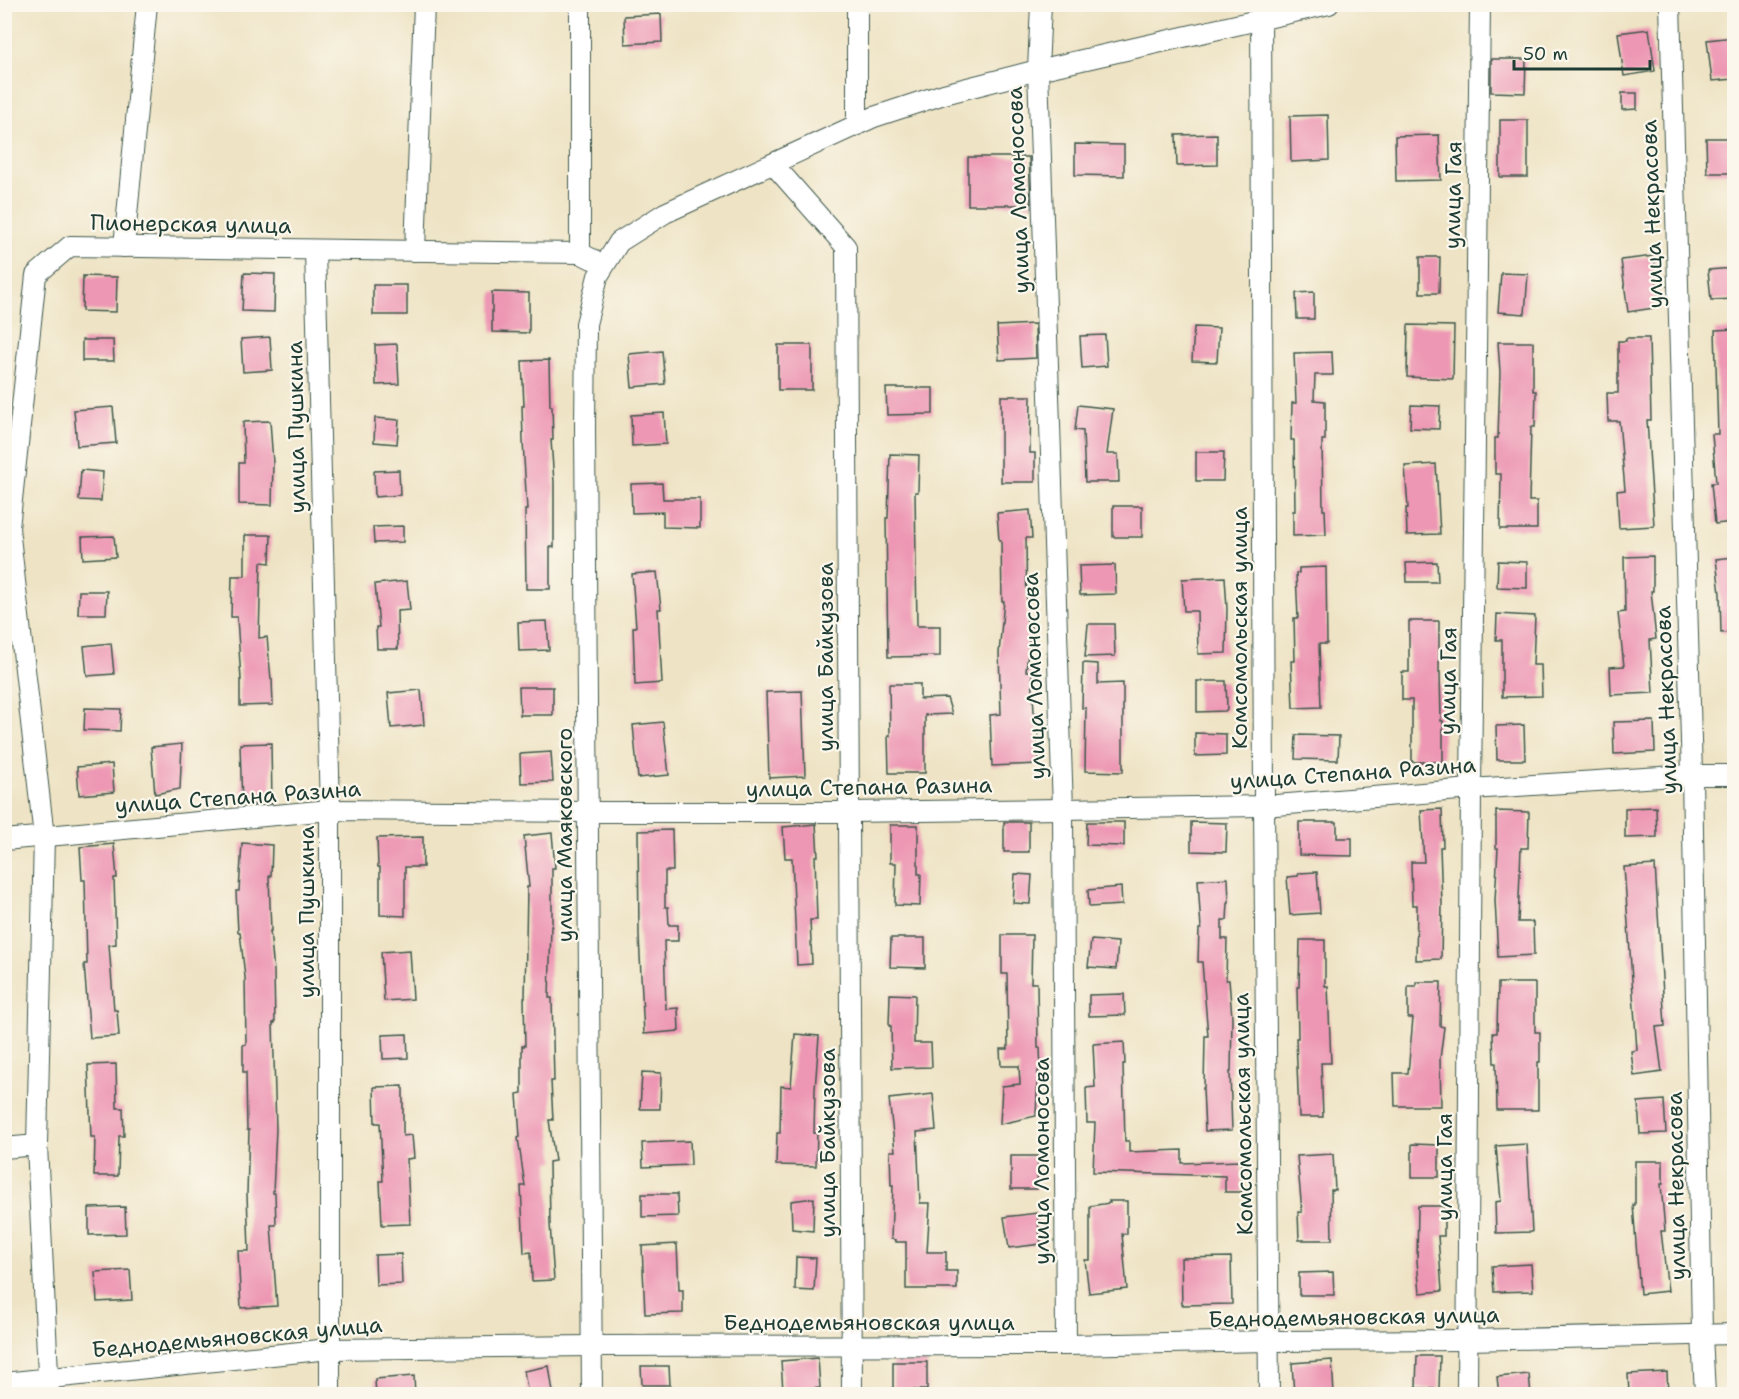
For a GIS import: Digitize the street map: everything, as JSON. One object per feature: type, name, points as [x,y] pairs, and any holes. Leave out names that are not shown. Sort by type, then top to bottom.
[{"type":"street","points":[[124,247],[147,4]]},
{"type":"street","points":[[415,251],[424,4]]},
{"type":"street","points":[[580,4],[580,253],[601,270]]},
{"type":"street","points":[[857,4],[857,125]]},
{"type":"street","name":"улица Ломоносова","points":[[1041,4],[1038,70],[1063,809],[1066,1345]]},
{"type":"street","name":"улица Маяковского","points":[[592,1395],[585,324],[601,270],[619,242],[665,213],[874,117],[944,94],[1261,12],[1329,4]]},
{"type":"street","name":"улица Гая","points":[[1467,1395],[1479,4]]},
{"type":"street","name":"улица Некрасова","points":[[1670,4],[1692,775],[1705,1395]]},
{"type":"street","name":"Комсомольская улица","points":[[1261,12],[1269,1395]]},
{"type":"street","name":"улица Байкузова","points":[[772,164],[846,247],[852,1395]]},
{"type":"street","name":"Пионерская улица","points":[[49,1386],[37,1145],[44,837],[7,528],[36,275],[70,246],[580,253]]},
{"type":"street","name":"улица Пушкина","points":[[315,250],[330,810],[330,1395]]},
{"type":"street","name":"улица Степана Разина","points":[[4,840],[330,810],[850,812],[1264,806],[1471,789],[1692,775],[1734,775]]},
{"type":"street","points":[[4,1148],[37,1145]]},
{"type":"street","name":"Беднодемьяновская улица","points":[[4,1383],[49,1386],[330,1349],[1066,1345],[1734,1334]]},
{"type":"building","points":[[661,14],[662,42],[625,44],[624,16]]},
{"type":"building","points":[[1649,29],[1655,71],[1624,76],[1618,33]]},
{"type":"building","points":[[1734,37],[1734,79],[1712,81],[1707,40]]},
{"type":"building","points":[[1491,59],[1526,59],[1525,93],[1491,92]]},
{"type":"building","points":[[1622,93],[1637,93],[1637,109],[1622,110]]},
{"type":"building","points":[[1328,115],[1329,160],[1291,162],[1290,116]]},
{"type":"building","points":[[1500,120],[1528,120],[1528,177],[1500,177]]},
{"type":"building","points":[[1217,134],[1217,165],[1177,166],[1176,135]]},
{"type":"building","points":[[1439,135],[1441,180],[1396,181],[1395,136]]},
{"type":"building","points":[[1706,138],[1734,138],[1734,173],[1707,173]]},
{"type":"building","points":[[1075,144],[1124,145],[1124,176],[1075,175]]},
{"type":"building","points":[[968,157],[1029,157],[1031,205],[968,205]]},
{"type":"building","points":[[1654,256],[1660,307],[1628,312],[1621,260]]},
{"type":"building","points":[[1420,257],[1440,257],[1439,293],[1420,293]]},
{"type":"building","points":[[1734,268],[1734,299],[1711,300],[1708,270]]},
{"type":"building","points":[[244,273],[275,274],[274,312],[242,311]]},
{"type":"building","points":[[1501,273],[1528,274],[1525,314],[1498,312]]},
{"type":"building","points":[[83,276],[117,277],[116,312],[82,311]]},
{"type":"building","points":[[373,285],[407,285],[407,315],[373,315]]},
{"type":"building","points":[[492,292],[529,293],[529,333],[492,332]]},
{"type":"building","points":[[1314,292],[1314,319],[1297,319],[1296,293]]},
{"type":"building","points":[[1035,324],[1036,358],[999,360],[997,326]]},
{"type":"building","points":[[1408,325],[1454,326],[1453,379],[1407,377]]},
{"type":"building","points":[[1194,327],[1219,328],[1217,362],[1192,361]]},
{"type":"building","points":[[1734,329],[1734,522],[1715,524],[1711,483],[1716,483],[1712,434],[1718,434],[1715,330]]},
{"type":"building","points":[[1105,335],[1107,366],[1082,368],[1080,336]]},
{"type":"building","points":[[270,337],[272,370],[243,372],[241,339]]},
{"type":"building","points":[[1626,338],[1649,338],[1651,420],[1647,420],[1654,526],[1619,528],[1617,491],[1625,490],[1619,421],[1608,421],[1607,393],[1618,393],[1618,341],[1626,341]]},
{"type":"building","points":[[82,340],[113,340],[114,361],[82,361]]},
{"type":"building","points":[[1498,342],[1533,342],[1533,391],[1536,391],[1535,427],[1531,427],[1529,501],[1537,501],[1537,529],[1500,529],[1501,474],[1495,474],[1500,372]]},
{"type":"building","points":[[397,344],[399,384],[376,385],[375,345]]},
{"type":"building","points":[[778,345],[812,345],[812,390],[778,390]]},
{"type":"building","points":[[662,351],[665,384],[632,387],[629,354]]},
{"type":"building","points":[[1332,352],[1333,375],[1315,375],[1314,400],[1325,401],[1325,440],[1322,440],[1323,510],[1325,510],[1326,535],[1293,536],[1294,440],[1291,440],[1292,403],[1296,403],[1294,353]]},
{"type":"building","points":[[549,360],[554,482],[554,547],[550,547],[550,589],[526,589],[525,510],[527,510],[522,361]]},
{"type":"building","points":[[886,388],[933,388],[933,414],[887,415]]},
{"type":"building","points":[[1001,396],[1031,396],[1030,453],[1035,453],[1035,482],[1001,482]]},
{"type":"building","points":[[1078,405],[1113,409],[1107,454],[1118,454],[1119,482],[1085,482],[1083,431],[1075,430]]},
{"type":"building","points":[[1411,405],[1440,406],[1439,429],[1410,428]]},
{"type":"building","points":[[113,407],[116,443],[77,446],[74,410]]},
{"type":"building","points":[[664,413],[666,444],[632,446],[631,415]]},
{"type":"building","points":[[375,418],[399,420],[397,444],[374,442]]},
{"type":"building","points":[[270,421],[273,463],[272,505],[239,504],[239,463],[244,463],[243,422]]},
{"type":"building","points":[[1196,452],[1224,452],[1223,481],[1196,481]]},
{"type":"building","points":[[890,454],[919,455],[918,492],[915,492],[917,626],[940,626],[940,656],[888,657],[886,518],[888,518]]},
{"type":"building","points":[[1436,464],[1440,534],[1407,535],[1405,466]]},
{"type":"building","points":[[81,470],[103,472],[101,501],[79,500]]},
{"type":"building","points":[[399,470],[400,495],[375,497],[374,471]]},
{"type":"building","points":[[662,483],[663,499],[700,499],[700,528],[663,527],[663,512],[632,513],[631,484]]},
{"type":"building","points":[[1113,506],[1142,506],[1142,537],[1113,537]]},
{"type":"building","points":[[1030,510],[1032,538],[1026,538],[1027,625],[1031,625],[1026,671],[1032,671],[1034,713],[1037,713],[1039,764],[992,766],[990,715],[1001,714],[999,653],[1004,601],[1002,601],[1001,540],[999,540],[997,513]]},
{"type":"building","points":[[403,526],[403,542],[374,543],[373,527]]},
{"type":"building","points":[[245,535],[271,535],[270,563],[261,562],[259,638],[267,637],[273,705],[240,706],[241,680],[237,617],[231,617],[232,576],[245,576]]},
{"type":"building","points":[[114,536],[116,557],[83,559],[82,537]]},
{"type":"building","points":[[1653,556],[1653,591],[1651,591],[1656,639],[1650,640],[1653,693],[1611,695],[1610,667],[1624,666],[1618,613],[1625,612],[1624,557]]},
{"type":"building","points":[[1734,557],[1734,632],[1721,633],[1716,559]]},
{"type":"building","points":[[1498,561],[1527,562],[1527,588],[1497,587]]},
{"type":"building","points":[[1437,562],[1438,582],[1407,582],[1406,563]]},
{"type":"building","points":[[1115,565],[1116,594],[1080,595],[1079,566]]},
{"type":"building","points":[[1326,567],[1327,644],[1319,644],[1321,707],[1293,708],[1291,661],[1295,661],[1294,618],[1298,618],[1296,573],[1299,573],[1299,568]]},
{"type":"building","points":[[657,572],[661,609],[658,609],[662,683],[635,685],[633,627],[636,627],[632,574]]},
{"type":"building","points":[[1225,577],[1226,653],[1198,654],[1197,611],[1184,611],[1182,579]]},
{"type":"building","points":[[407,581],[410,610],[397,611],[398,649],[377,649],[376,627],[379,627],[375,584]]},
{"type":"building","points":[[79,591],[107,591],[106,614],[78,614]]},
{"type":"building","points":[[1497,614],[1535,616],[1533,665],[1541,665],[1542,696],[1502,697],[1502,640],[1496,640]]},
{"type":"building","points":[[547,621],[549,650],[519,651],[518,622]]},
{"type":"building","points":[[1409,621],[1439,621],[1443,762],[1412,762],[1412,700],[1402,700],[1402,672],[1409,672]]},
{"type":"building","points":[[1088,624],[1114,624],[1115,656],[1085,657]]},
{"type":"building","points":[[111,643],[114,674],[87,676],[84,646]]},
{"type":"building","points":[[1083,663],[1098,664],[1098,684],[1123,683],[1123,772],[1085,771],[1086,708],[1082,708]]},
{"type":"building","points":[[1197,681],[1226,681],[1227,709],[1225,711],[1197,712]]},
{"type":"building","points":[[889,684],[920,684],[920,699],[947,698],[952,714],[925,715],[925,773],[889,773]]},
{"type":"building","points":[[519,687],[553,687],[553,715],[520,715]]},
{"type":"building","points":[[421,690],[424,725],[391,728],[388,693]]},
{"type":"building","points":[[802,691],[805,776],[769,778],[766,692]]},
{"type":"building","points":[[85,708],[121,709],[120,731],[84,730]]},
{"type":"building","points":[[1654,721],[1655,752],[1614,754],[1613,722]]},
{"type":"building","points":[[663,722],[669,775],[638,778],[633,725]]},
{"type":"building","points":[[1524,725],[1525,760],[1497,760],[1496,726]]},
{"type":"building","points":[[1195,733],[1226,734],[1226,755],[1195,756]]},
{"type":"building","points":[[1296,735],[1339,736],[1338,760],[1295,759]]},
{"type":"building","points":[[271,743],[272,803],[242,806],[240,744]]},
{"type":"building","points":[[182,744],[180,789],[155,794],[151,747]]},
{"type":"building","points":[[551,752],[553,782],[521,783],[520,754]]},
{"type":"building","points":[[112,764],[114,792],[79,795],[77,767]]},
{"type":"building","points":[[1656,807],[1657,837],[1625,838],[1625,808]]},
{"type":"building","points":[[1442,809],[1441,959],[1416,960],[1417,905],[1412,905],[1411,862],[1424,862],[1421,810]]},
{"type":"building","points":[[1496,811],[1529,812],[1528,848],[1521,848],[1518,922],[1533,922],[1534,955],[1498,957],[1495,900],[1498,848],[1496,848]]},
{"type":"building","points":[[1004,822],[1029,822],[1029,852],[1004,852]]},
{"type":"building","points":[[1087,822],[1124,822],[1124,846],[1086,845]]},
{"type":"building","points":[[1191,822],[1227,823],[1226,852],[1191,851]]},
{"type":"building","points":[[1299,822],[1337,822],[1337,838],[1352,838],[1352,856],[1299,855]]},
{"type":"building","points":[[816,824],[817,920],[810,920],[812,964],[797,965],[792,858],[785,858],[783,827]]},
{"type":"building","points":[[890,825],[918,825],[920,906],[895,905],[896,863],[890,863]]},
{"type":"building","points":[[672,830],[673,871],[665,871],[665,907],[668,907],[669,925],[678,925],[678,941],[664,941],[666,1009],[678,1008],[679,1031],[644,1034],[639,936],[638,831]]},
{"type":"building","points":[[552,833],[555,868],[552,868],[549,998],[552,998],[554,1081],[551,1081],[553,1120],[549,1120],[555,1161],[549,1162],[554,1280],[532,1281],[531,1252],[524,1253],[521,1186],[525,1186],[518,1138],[520,1137],[517,1094],[522,1093],[522,1046],[525,1046],[524,998],[527,887],[529,887],[524,836]]},
{"type":"building","points":[[423,837],[423,867],[405,867],[405,916],[380,915],[380,867],[378,867],[377,838]]},
{"type":"building","points":[[242,843],[272,845],[271,876],[269,876],[270,931],[274,971],[276,1129],[273,1193],[275,1193],[276,1225],[271,1225],[277,1306],[241,1308],[238,1251],[249,1251],[247,1194],[249,1130],[247,1130],[246,1072],[243,1072],[243,1045],[246,1044],[245,977],[240,932],[238,932],[236,891],[239,891]]},
{"type":"building","points":[[114,844],[117,878],[114,878],[116,944],[109,945],[114,1010],[117,1010],[119,1036],[90,1038],[84,964],[87,964],[85,880],[82,880],[80,847]]},
{"type":"building","points":[[1655,865],[1665,1026],[1656,1027],[1662,1072],[1634,1076],[1631,1051],[1637,1050],[1624,867]]},
{"type":"building","points":[[1317,872],[1320,913],[1290,915],[1287,877],[1298,876],[1299,873]]},
{"type":"building","points":[[1015,874],[1032,875],[1030,904],[1013,903]]},
{"type":"building","points":[[1228,878],[1229,903],[1227,920],[1222,920],[1222,939],[1227,939],[1226,980],[1229,980],[1232,1017],[1230,1072],[1232,1130],[1205,1131],[1203,1088],[1205,1036],[1208,1036],[1202,962],[1198,962],[1199,929],[1201,929],[1198,880]]},
{"type":"building","points":[[1121,887],[1122,905],[1089,907],[1088,890]]},
{"type":"building","points":[[1002,935],[1032,935],[1031,983],[1037,983],[1038,1048],[1040,1048],[1041,1071],[1038,1071],[1036,1116],[1000,1124],[1002,1086],[1020,1084],[1019,1066],[1001,1066],[1000,1049],[1008,1049],[1007,974],[1002,974]]},
{"type":"building","points":[[891,938],[925,938],[925,968],[890,967]]},
{"type":"building","points":[[1091,940],[1118,942],[1116,969],[1088,967]]},
{"type":"building","points":[[1300,940],[1325,940],[1325,986],[1328,986],[1331,1063],[1321,1063],[1323,1117],[1299,1117],[1296,1038],[1298,1038],[1297,987],[1299,987]]},
{"type":"building","points":[[410,950],[413,999],[384,1001],[381,952]]},
{"type":"building","points":[[1416,982],[1441,982],[1440,1026],[1444,1027],[1440,1059],[1441,1106],[1395,1106],[1394,1073],[1408,1073],[1413,1018],[1408,1018],[1408,986],[1416,986]]},
{"type":"building","points":[[1498,983],[1535,983],[1535,1032],[1540,1032],[1538,1110],[1497,1110],[1493,1033],[1497,1033]]},
{"type":"building","points":[[890,994],[915,995],[914,1043],[931,1043],[932,1067],[892,1068],[891,1026],[889,1026]]},
{"type":"building","points":[[1124,994],[1125,1015],[1089,1016],[1089,995]]},
{"type":"building","points":[[407,1034],[408,1058],[383,1059],[382,1035]]},
{"type":"building","points":[[795,1034],[819,1036],[814,1133],[817,1133],[816,1166],[776,1165],[777,1133],[780,1133],[781,1086],[791,1087]]},
{"type":"building","points":[[1124,1042],[1125,1141],[1129,1141],[1129,1152],[1182,1150],[1182,1163],[1241,1161],[1242,1192],[1225,1192],[1225,1176],[1093,1172],[1095,1123],[1087,1123],[1086,1088],[1095,1087],[1093,1044]]},
{"type":"building","points":[[116,1064],[117,1108],[123,1108],[124,1136],[119,1136],[118,1176],[94,1176],[95,1137],[91,1137],[88,1065]]},
{"type":"building","points":[[642,1072],[661,1073],[660,1109],[640,1109]]},
{"type":"building","points":[[403,1086],[403,1136],[412,1135],[414,1158],[407,1159],[410,1224],[382,1225],[380,1181],[383,1181],[380,1123],[375,1123],[374,1087]]},
{"type":"building","points":[[933,1094],[936,1130],[917,1132],[920,1203],[930,1203],[927,1252],[946,1252],[946,1271],[957,1271],[957,1289],[906,1289],[906,1242],[896,1242],[891,1239],[893,1185],[891,1185],[890,1151],[895,1151],[889,1099]]},
{"type":"building","points":[[1664,1100],[1666,1133],[1640,1134],[1638,1102]]},
{"type":"building","points":[[690,1141],[691,1165],[643,1167],[642,1143]]},
{"type":"building","points":[[1412,1144],[1439,1145],[1439,1177],[1412,1177]]},
{"type":"building","points":[[1527,1144],[1532,1232],[1496,1233],[1495,1202],[1501,1201],[1496,1146]]},
{"type":"building","points":[[1333,1154],[1335,1190],[1331,1190],[1332,1240],[1299,1240],[1298,1212],[1302,1212],[1297,1156]]},
{"type":"building","points":[[1011,1156],[1038,1156],[1037,1189],[1011,1189]]},
{"type":"building","points":[[1635,1161],[1663,1161],[1663,1184],[1661,1184],[1665,1231],[1661,1231],[1668,1291],[1640,1294],[1633,1205],[1635,1205]]},
{"type":"building","points":[[642,1194],[677,1194],[678,1216],[642,1217]]},
{"type":"building","points":[[814,1198],[813,1231],[792,1229],[791,1201]]},
{"type":"building","points":[[1109,1201],[1127,1201],[1127,1234],[1122,1234],[1127,1289],[1089,1293],[1085,1260],[1090,1260],[1090,1206],[1110,1203]]},
{"type":"building","points":[[1418,1206],[1444,1206],[1444,1236],[1438,1236],[1442,1291],[1420,1293],[1417,1261]]},
{"type":"building","points":[[125,1207],[126,1234],[89,1235],[89,1208]]},
{"type":"building","points":[[1037,1213],[1041,1244],[1009,1248],[1004,1217]]},
{"type":"building","points":[[677,1244],[679,1290],[683,1290],[683,1313],[645,1314],[642,1246]]},
{"type":"building","points":[[401,1254],[402,1284],[376,1285],[375,1255]]},
{"type":"building","points":[[796,1257],[816,1258],[814,1291],[795,1290]]},
{"type":"building","points":[[1231,1257],[1232,1304],[1182,1305],[1181,1258]]},
{"type":"building","points":[[1531,1264],[1533,1291],[1494,1292],[1492,1266]]},
{"type":"building","points":[[130,1270],[132,1300],[97,1302],[95,1272]]},
{"type":"building","points":[[1333,1272],[1334,1295],[1299,1295],[1299,1273]]},
{"type":"building","points":[[1417,1356],[1440,1356],[1439,1389],[1416,1388]]},
{"type":"building","points":[[818,1358],[820,1388],[783,1391],[781,1361]]},
{"type":"building","points":[[1332,1360],[1334,1395],[1294,1395],[1292,1363]]},
{"type":"building","points":[[893,1362],[927,1362],[927,1390],[893,1390]]},
{"type":"building","points":[[549,1366],[553,1392],[528,1395],[524,1371]]},
{"type":"building","points":[[641,1366],[669,1366],[670,1385],[642,1385]]},
{"type":"building","points":[[1667,1372],[1668,1395],[1629,1395],[1628,1374]]},
{"type":"building","points":[[1529,1374],[1531,1395],[1499,1395],[1497,1377]]},
{"type":"building","points":[[414,1376],[415,1395],[376,1395],[375,1379]]}]
